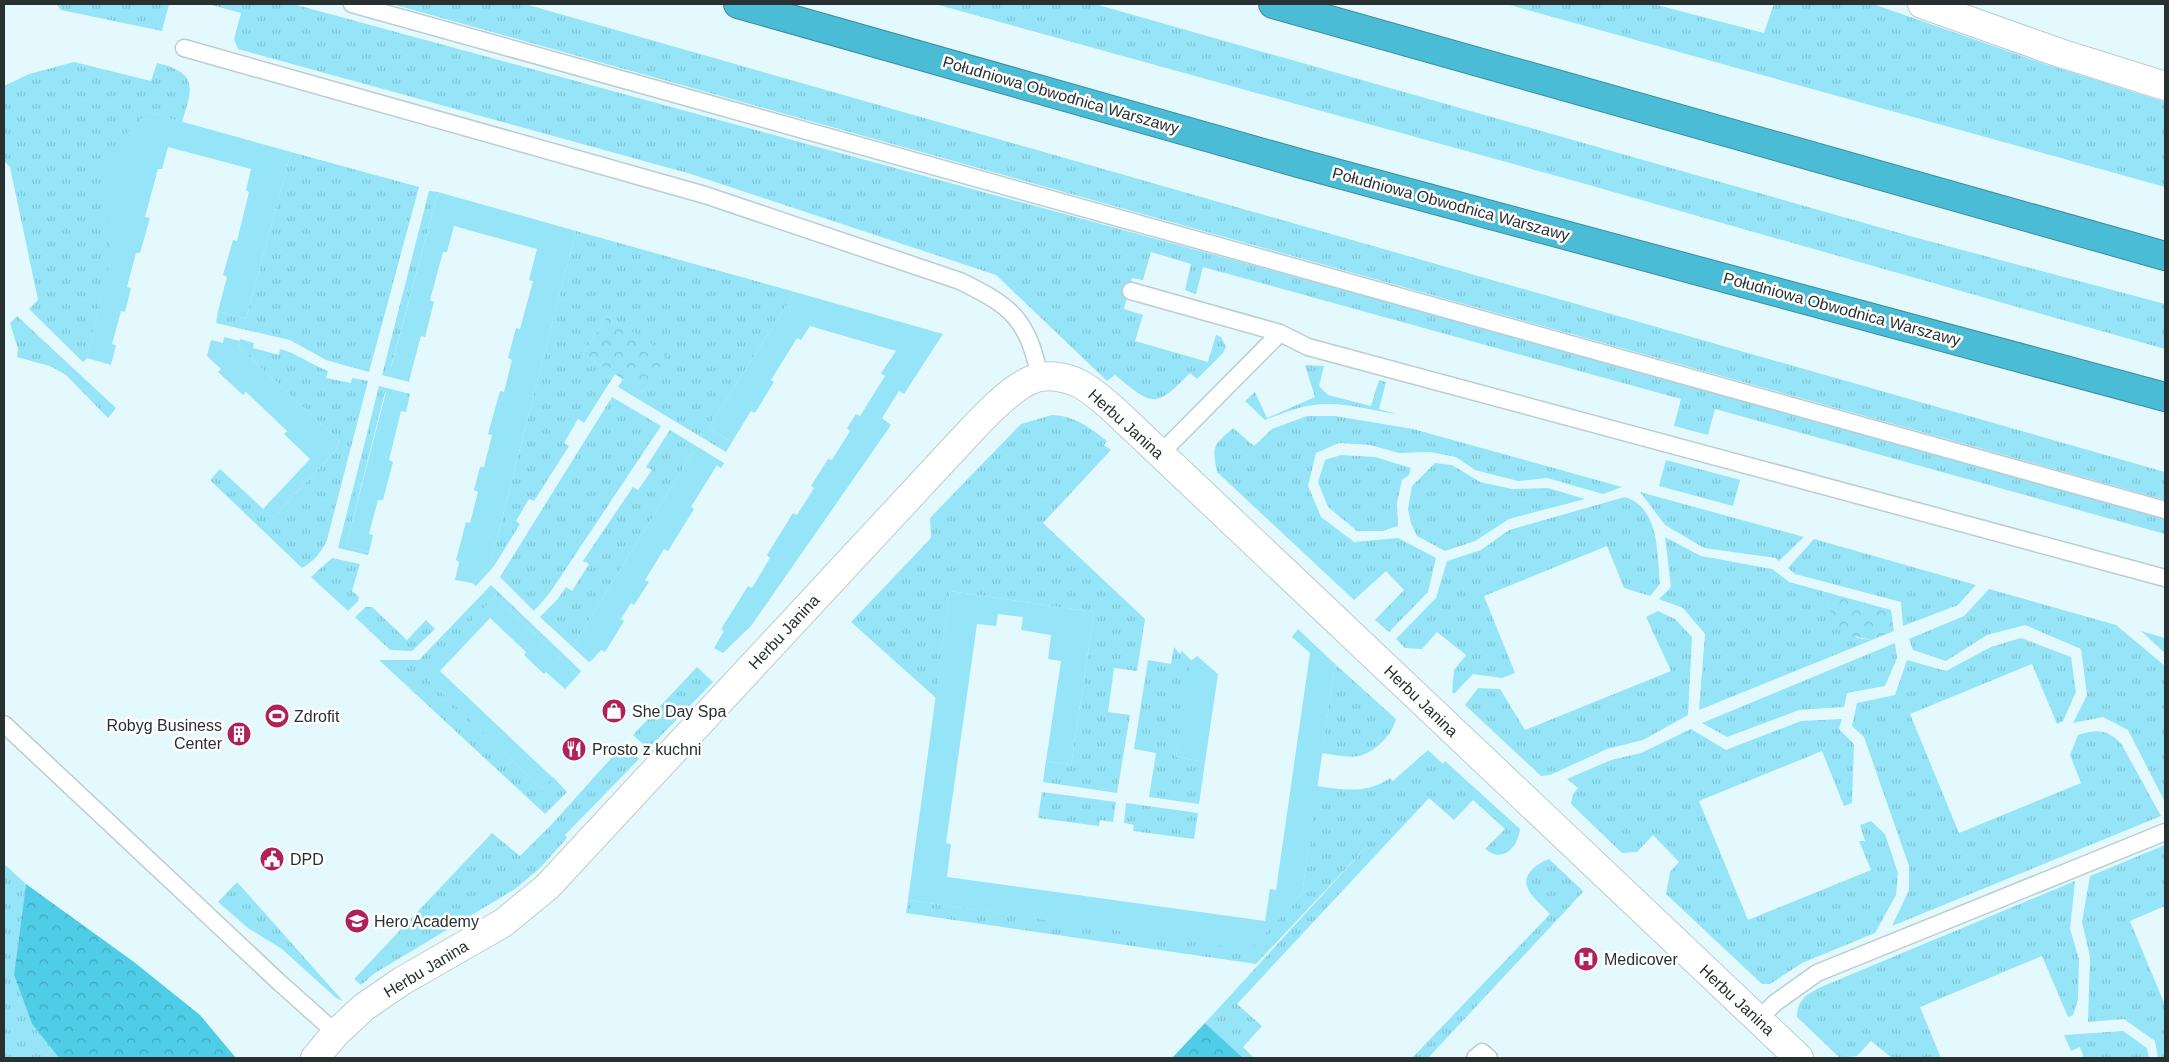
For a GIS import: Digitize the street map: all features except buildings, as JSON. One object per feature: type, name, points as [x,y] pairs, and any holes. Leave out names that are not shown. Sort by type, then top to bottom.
[{"type":"highway","name":"Południowa Obwodnica Warszawy","points":[[738,4],[1302,164],[2165,396]]},
{"type":"highway","points":[[1273,4],[2165,256]]},
{"type":"street","points":[[1922,4],[2165,86]]},
{"type":"street","name":"Herbu Janina","points":[[315,1058],[336,1033],[364,1007],[402,981],[503,923],[547,887],[951,452],[1007,396],[1023,384],[1040,377],[1059,378],[1077,383],[1090,391],[1160,454],[1799,1058]]},
{"type":"lane","points":[[352,4],[2165,510]]},
{"type":"lane","points":[[184,48],[705,195],[960,281],[989,295],[1010,311],[1028,335],[1034,348],[1040,377]]},
{"type":"lane","points":[[1131,291],[1280,333],[1308,347],[2165,578]]},
{"type":"lane","points":[[1160,454],[1280,333]]},
{"type":"lane","points":[[4,724],[272,976],[336,1033]]},
{"type":"lane","points":[[1758,1020],[1775,1003],[1817,973],[2165,832]]},
{"type":"lane","points":[[1475,1058],[1482,1052],[1489,1058]]},
{"type":"green space","points":[[56,4],[169,4],[162,31],[61,10]]},
{"type":"green space","points":[[208,4],[293,4],[1685,383],[2165,519],[2165,534],[1715,409],[1708,435],[1674,426],[1681,399],[1203,267],[1196,294],[1185,290],[1191,264],[1151,252],[1143,280],[1132,278],[1124,309],[1143,315],[1135,341],[1208,362],[1216,335],[1221,337],[1226,347],[1223,353],[1197,379],[1190,373],[1161,398],[1146,397],[1115,375],[1107,381],[996,275],[691,174],[238,49],[234,39],[241,13]]},
{"type":"green space","points":[[392,4],[525,4],[2165,472],[2165,500]]},
{"type":"green space","points":[[935,4],[1095,4],[1910,236],[2165,304],[2165,349],[1582,183]]},
{"type":"green space","points":[[1506,4],[1657,4],[1764,33],[1774,4],[1873,4],[2045,64],[2165,102],[2165,187]]},
{"type":"green space","points":[[74,62],[151,81],[157,63],[170,67],[186,77],[190,91],[182,122],[147,112],[87,358],[83,362],[29,309],[38,300],[10,167],[4,161],[4,86],[29,74]]},
{"type":"green space","points":[[147,112],[291,152],[246,319],[218,311],[227,277],[223,275],[233,240],[237,241],[249,192],[246,190],[251,169],[168,147],[162,169],[158,169],[145,217],[150,218],[140,253],[136,253],[127,287],[131,288],[125,312],[121,311],[112,344],[116,345],[111,365],[87,358],[110,262],[104,158]]},
{"type":"green space","points":[[291,152],[419,187],[369,372],[326,360],[290,340],[216,323],[218,311],[246,319]]},
{"type":"green space","points":[[429,191],[438,192],[391,367],[411,373],[409,382],[382,375]]},
{"type":"green space","points":[[438,192],[576,231],[490,565],[472,583],[455,580],[459,562],[456,560],[466,522],[470,523],[478,492],[474,490],[480,467],[484,467],[492,435],[488,434],[500,391],[504,392],[512,360],[508,358],[516,328],[520,329],[533,281],[529,280],[537,249],[454,226],[447,252],[443,252],[430,300],[434,302],[425,337],[421,336],[411,373],[391,368]]},
{"type":"green space","points":[[576,231],[795,292],[708,428],[732,442],[726,452],[618,387],[623,379],[643,392],[667,354],[607,316],[583,354],[615,374],[584,423],[578,419],[564,443],[569,446],[534,501],[529,499],[516,521],[520,524],[494,566],[476,586],[472,583],[490,565]]},
{"type":"green space","points":[[795,292],[943,334],[904,394],[899,391],[882,418],[891,425],[751,626],[723,653],[714,648],[724,631],[721,629],[748,586],[752,588],[770,558],[767,555],[793,513],[797,515],[814,488],[811,486],[828,459],[832,460],[850,431],[847,428],[856,414],[860,416],[885,376],[881,373],[896,351],[810,326],[801,340],[797,338],[771,380],[774,382],[755,413],[751,411],[732,442],[708,428]]},
{"type":"green space","points":[[17,316],[116,408],[108,418],[66,375],[50,366],[17,357],[18,349],[10,323]]},
{"type":"green space","points":[[607,316],[668,354],[643,392],[583,354]]},
{"type":"green space","points":[[224,337],[240,341],[239,347],[339,441],[336,450],[273,518],[263,509],[310,459],[284,434],[287,431],[246,392],[243,395],[218,372],[221,369],[207,356],[211,340],[223,343]]},
{"type":"green space","points":[[240,339],[254,343],[253,348],[279,355],[280,349],[292,353],[328,371],[326,378],[351,383],[352,378],[368,381],[327,540],[317,556],[302,568],[210,480],[220,469],[273,518],[336,450],[339,441],[239,347]]},
{"type":"green space","points":[[1305,365],[1324,366],[1319,386],[1328,395],[1371,406],[1379,380],[1386,382],[1379,409],[1396,414],[1323,404],[1301,407],[1265,420],[1245,401],[1255,392],[1267,418],[1315,397]]},
{"type":"green space","points":[[379,386],[410,394],[409,399],[385,392],[346,546],[369,552],[368,555],[338,548]]},
{"type":"green space","points":[[386,392],[409,399],[406,412],[401,411],[389,460],[393,462],[383,500],[378,500],[369,534],[373,535],[369,552],[346,546]]},
{"type":"green space","points":[[612,397],[661,426],[549,594],[534,611],[500,577]]},
{"type":"green space","points":[[1052,415],[1075,420],[1088,427],[1107,441],[1104,445],[1111,450],[1043,523],[1145,619],[1137,671],[1114,668],[1108,712],[1130,715],[1117,793],[1043,782],[1046,761],[1071,765],[1094,612],[950,591],[936,698],[851,622],[931,538],[930,518],[1021,424]]},
{"type":"green space","points":[[1307,416],[1335,416],[1413,429],[1622,487],[1603,494],[1547,478],[1518,481],[1475,470],[1456,457],[1430,452],[1399,453],[1370,445],[1339,443],[1316,453],[1308,486],[1321,517],[1354,542],[1398,538],[1436,558],[1428,592],[1389,632],[1375,620],[1404,590],[1386,571],[1354,600],[1217,472],[1216,447],[1221,439],[1233,428],[1254,446],[1272,429]]},
{"type":"green space","points":[[670,430],[724,463],[721,468],[693,452],[574,644],[592,660],[589,662],[540,617],[557,600],[566,587],[572,591],[589,564],[583,561],[633,487],[638,490],[652,470],[646,467]]},
{"type":"green space","points":[[693,452],[717,465],[691,507],[694,509],[668,551],[664,549],[645,580],[649,582],[634,605],[631,603],[621,619],[624,621],[605,652],[601,650],[592,660],[574,644]]},
{"type":"green space","points":[[1341,455],[1375,457],[1411,468],[1409,475],[1402,480],[1397,503],[1398,526],[1382,531],[1357,531],[1328,507],[1318,482],[1325,460]]},
{"type":"green space","points":[[1666,460],[1740,480],[1733,506],[1659,486]]},
{"type":"green space","points":[[1435,463],[1452,465],[1480,482],[1512,489],[1548,488],[1585,499],[1509,519],[1475,541],[1445,551],[1417,536],[1411,523],[1408,509],[1412,486]]},
{"type":"green space","points":[[1640,492],[1804,537],[1779,561],[1776,558],[1704,548],[1665,525]]},
{"type":"green space","points":[[1625,497],[1645,511],[1651,521],[1657,546],[1660,584],[1650,596],[1624,588],[1607,546],[1484,596],[1515,673],[1502,678],[1473,674],[1454,694],[1452,692],[1454,670],[1466,655],[1437,632],[1422,649],[1405,648],[1396,639],[1436,598],[1447,561],[1481,550],[1509,530]]},
{"type":"green space","points":[[1665,537],[1701,556],[1772,569],[1789,582],[1822,591],[1831,612],[1857,638],[1872,640],[1699,710],[1705,634],[1683,608],[1659,599],[1671,587]]},
{"type":"green space","points":[[1814,539],[1976,585],[1958,605],[1903,626],[1901,602],[1795,574],[1788,568]]},
{"type":"green space","points":[[332,558],[360,564],[352,591],[359,597],[358,601],[348,611],[311,577]]},
{"type":"green space","points":[[491,585],[581,671],[578,675],[495,596],[423,674],[542,789],[553,777],[567,792],[545,814],[379,660],[419,660]]},
{"type":"green space","points":[[1989,589],[2116,625],[2165,666],[2165,802],[2128,730],[2103,717],[2073,723],[2087,695],[2081,649],[2025,625],[1987,635],[1946,661],[1913,650],[1909,639],[1964,616]]},
{"type":"green space","points":[[950,591],[1094,612],[1071,765],[1046,761],[1061,661],[1048,659],[1051,635],[1021,630],[1023,617],[998,614],[996,626],[977,624],[946,843],[951,844],[947,877],[1265,921],[1270,889],[1276,890],[1310,653],[1292,637],[1298,629],[1335,664],[1302,894],[1250,950],[908,900]]},
{"type":"green space","points":[[1822,591],[1891,610],[1894,631],[1872,640],[1847,635],[1834,620]]},
{"type":"green space","points":[[495,596],[578,675],[565,689],[546,672],[544,674],[524,655],[526,652],[490,618],[440,671],[553,778],[542,789],[422,674]]},
{"type":"green space","points":[[366,607],[372,607],[407,640],[426,620],[435,629],[412,651],[390,650],[355,617]]},
{"type":"green space","points":[[1658,611],[1675,619],[1692,637],[1688,715],[1643,740],[1607,749],[1550,775],[1541,776],[1465,705],[1478,688],[1500,689],[1525,730],[1671,671],[1646,617]]},
{"type":"green space","points":[[2141,631],[2165,638],[2165,653]]},
{"type":"green space","points":[[2021,638],[2071,657],[2076,692],[2063,721],[2057,724],[2032,664],[1910,714],[1959,833],[2081,783],[2070,755],[2078,735],[2097,731],[2107,733],[2122,745],[2161,816],[1892,926],[1909,890],[1909,866],[1864,737],[1852,726],[1857,703],[1895,695],[1907,660],[1946,671],[1991,647]]},
{"type":"green space","points":[[1895,643],[1897,658],[1885,686],[1847,693],[1844,707],[1799,710],[1727,737],[1702,723]]},
{"type":"green space","points":[[1174,647],[1180,654],[1182,651],[1192,661],[1176,757],[1205,762],[1199,804],[1149,797],[1156,753],[1134,749],[1148,660],[1171,664]]},
{"type":"green space","points":[[1197,656],[1218,674],[1205,762],[1176,757],[1190,662]]},
{"type":"green space","points":[[1335,664],[1396,719],[1387,737],[1368,753],[1347,757],[1322,753]]},
{"type":"green space","points":[[697,667],[713,682],[648,749],[633,735]]},
{"type":"green space","points":[[1842,719],[1839,729],[1854,744],[1852,803],[1844,806],[1822,751],[1699,801],[1748,920],[1871,870],[1859,841],[1865,841],[1860,825],[1871,821],[1885,834],[1898,873],[1896,895],[1875,933],[1802,963],[1770,984],[1762,984],[1666,894],[1670,872],[1679,862],[1653,835],[1637,852],[1622,853],[1571,804],[1573,794],[1578,788],[1567,779],[1611,760],[1641,753],[1691,729],[1726,750],[1801,721]]},
{"type":"green space","points":[[623,745],[639,759],[565,835],[567,838],[539,869],[515,889],[375,973],[361,985],[354,979],[492,833],[520,856],[552,824]]},
{"type":"green space","points":[[1428,750],[1443,764],[1445,761],[1520,829],[1516,842],[1509,851],[1503,854],[1492,853],[1485,849],[1505,829],[1473,800],[1454,820],[1429,798],[1237,1004],[1262,1026],[1243,1047],[1254,1058],[1243,1058],[1205,1023],[1370,843],[1256,964],[906,913],[908,900],[1250,949],[1302,894],[1317,786],[1355,790],[1373,787],[1390,778],[1393,781]]},
{"type":"green space","points":[[1042,792],[1116,802],[1113,822],[1100,820],[1099,826],[1038,818]]},
{"type":"green space","points":[[1126,803],[1198,813],[1194,839],[1133,831],[1134,825],[1124,823]]},
{"type":"green space","points":[[2165,845],[2165,906],[2130,921],[2165,1005],[2165,1058],[2158,1058],[2155,1041],[2124,1019],[2088,1022],[2090,957],[2082,922],[2090,876]]},
{"type":"green space","points":[[1549,859],[1583,891],[1582,893],[1428,1058],[1412,1058],[1550,914],[1532,895],[1526,884],[1530,872],[1538,864]]},
{"type":"green space","points":[[4,864],[26,884],[14,975],[32,1024],[59,1058],[4,1058]]},
{"type":"green space","points":[[2075,881],[2070,929],[2079,959],[2078,1000],[2073,1015],[2068,1017],[2042,956],[1920,1007],[1941,1058],[1892,1058],[1871,1041],[1857,1056],[1840,1058],[1797,1017],[1797,1011],[1804,998],[1821,987]]},
{"type":"green space","points":[[237,882],[343,1001],[336,998],[282,949],[248,928],[218,902]]},
{"type":"green space","points":[[26,884],[134,962],[200,1015],[236,1058],[59,1058],[32,1024],[14,975]]},
{"type":"green space","points":[[1205,1023],[1243,1058],[1172,1058]]},
{"type":"green space","points":[[2123,1031],[2147,1048],[2149,1058],[2084,1058],[2080,1047],[2071,1051],[2064,1035]]},
{"type":"place","name":"She Day Spa","points":[[614,711]]},
{"type":"place","name":"Zdrofit","points":[[277,716]]},
{"type":"place","name":"Robyg Business Center","points":[[239,734]]},
{"type":"place","name":"Prosto z kuchni","points":[[574,749]]},
{"type":"place","name":"DPD","points":[[272,859]]},
{"type":"place","name":"Hero Academy","points":[[357,921]]},
{"type":"place","name":"Medicover","points":[[1586,959]]}]
